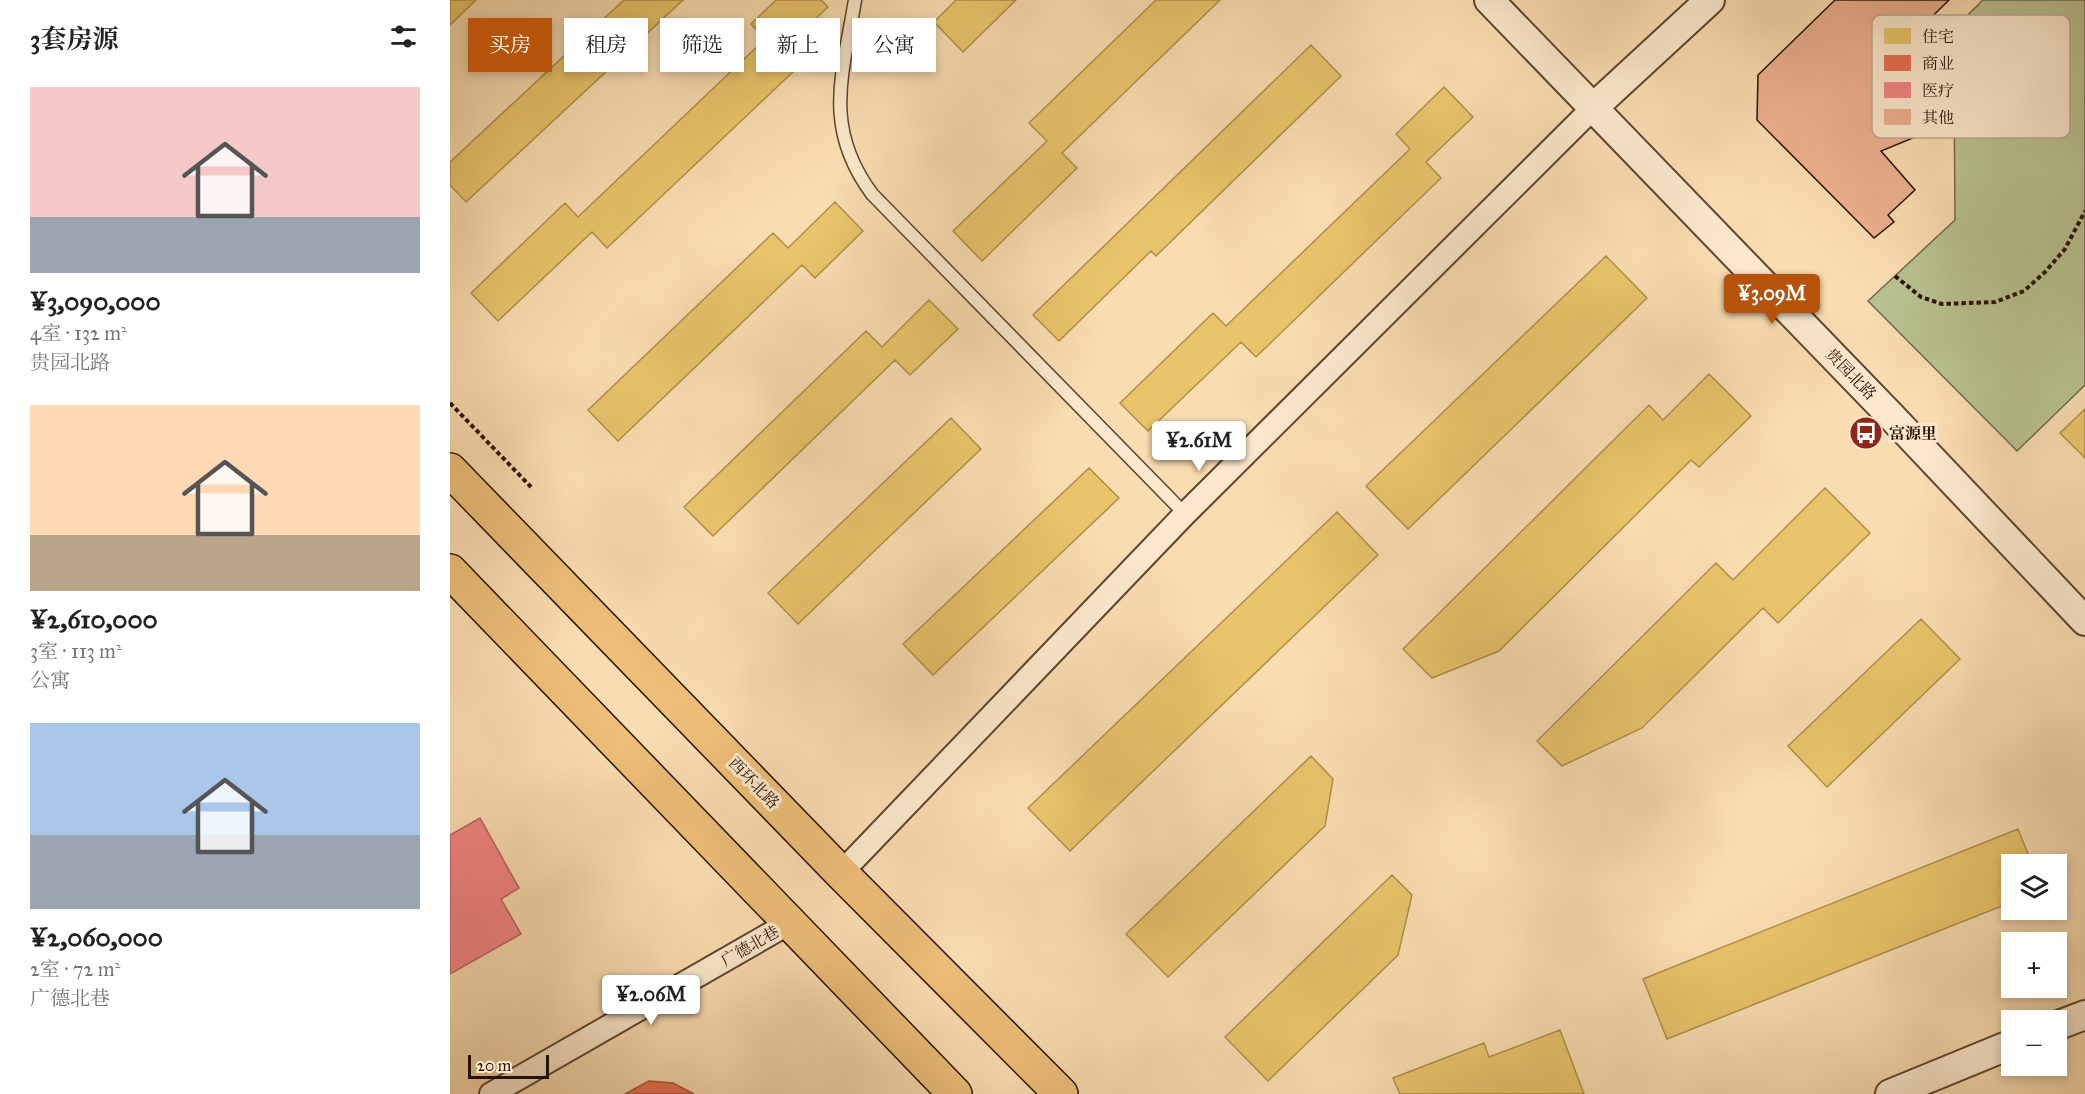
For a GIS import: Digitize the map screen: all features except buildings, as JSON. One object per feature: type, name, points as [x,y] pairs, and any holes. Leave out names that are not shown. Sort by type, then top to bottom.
[{"type":"main road","name":"西环北路","points":[[450,470],[841,873],[1061,1094]]},
{"type":"main road","points":[[450,571],[955,1094]]},
{"type":"street","name":"贵园北路","points":[[1489,0],[2085,621]]},
{"type":"street","points":[[841,873],[1185,514],[1594,107],[1710,0]]},
{"type":"street","name":"广德北巷","points":[[491,1094],[791,922]]},
{"type":"street","points":[[2067,1022],[2085,1015]]},
{"type":"street","points":[[1890,1094],[2001,1049]]},
{"type":"lane","points":[[855,0],[839,85],[841,125],[854,169],[872,194],[1185,514]]},
{"type":"path","points":[[1895,276],[1921,297],[1942,304],[1995,302],[2024,291],[2045,272],[2065,249],[2085,211]]},
{"type":"path","points":[[450,403],[531,487]]},
{"type":"green space","points":[[1983,0],[2085,0],[2085,385],[2017,451],[1868,301],[1955,220],[1954,138],[2070,138],[2070,15],[1968,15]]},
{"type":"place","name":"富源里","points":[[1866,433]]}]
